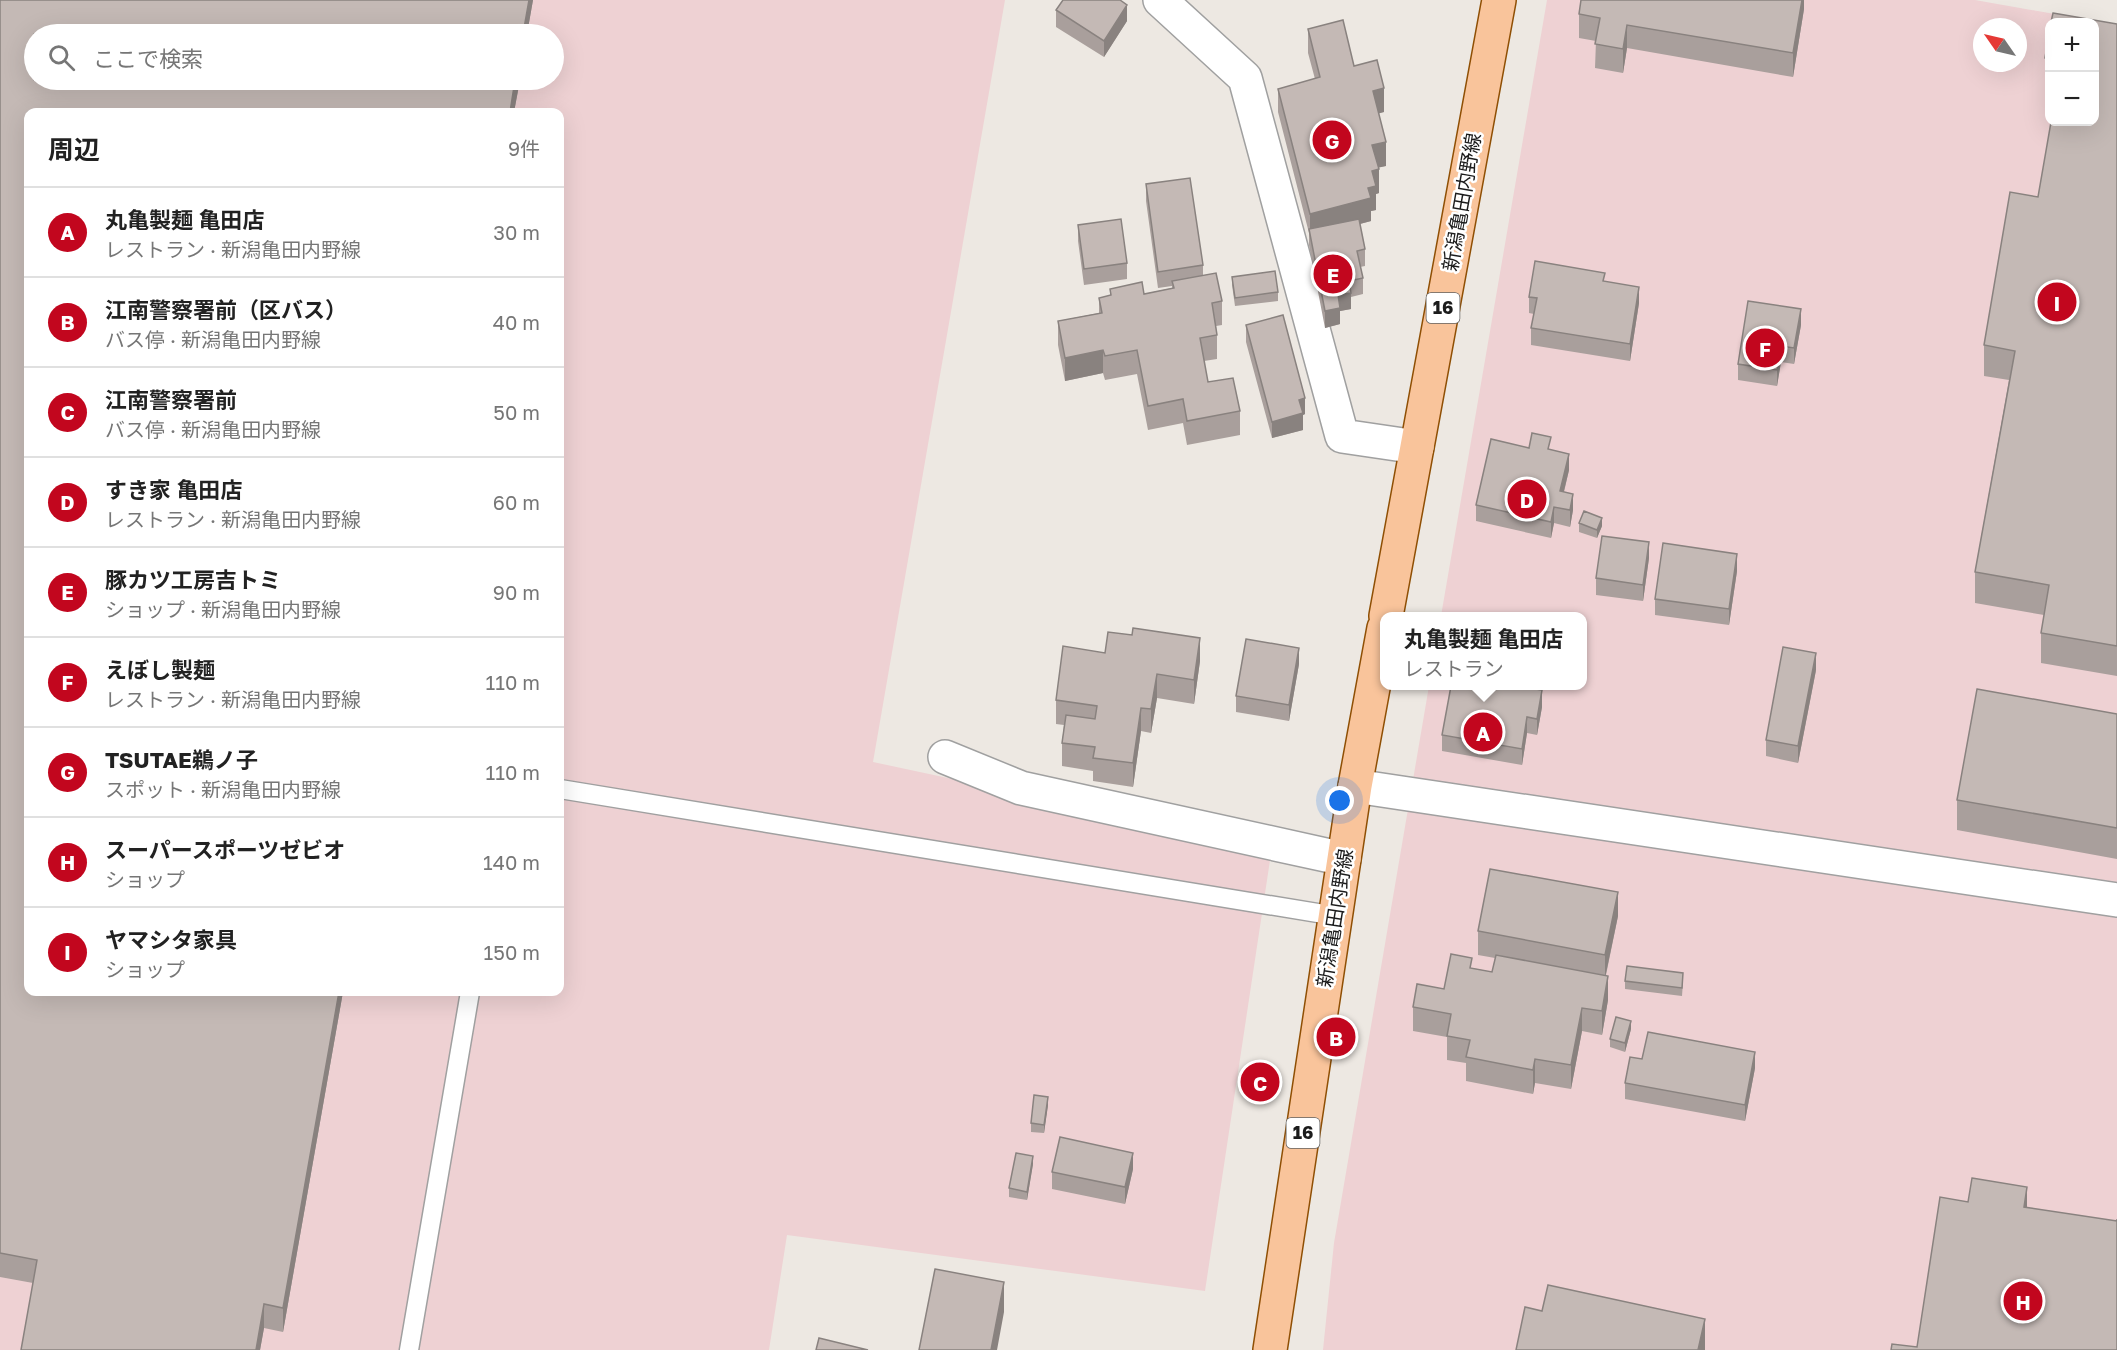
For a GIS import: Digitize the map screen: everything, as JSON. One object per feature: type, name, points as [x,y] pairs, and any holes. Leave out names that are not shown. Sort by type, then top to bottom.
[{"type":"main road","name":"新潟亀田内野線","points":[[1387,612],[1499,0]]},
{"type":"main road","name":"新潟亀田内野線","points":[[1270,1350],[1355,786],[1380,650]]},
{"type":"street","points":[[1160,0],[1245,78],[1342,436],[1417,447]]},
{"type":"street","points":[[945,758],[1021,788],[1344,859]]},
{"type":"street","points":[[1355,786],[2117,900]]},
{"type":"lane","points":[[564,790],[1336,916]]},
{"type":"lane","points":[[409,1350],[469,996]]},
{"type":"shaded area","points":[[0,0],[1005,0],[873,762],[1272,847],[1205,1291],[787,1235],[769,1350],[0,1350]]},
{"type":"shaded area","points":[[1547,0],[1975,0],[2077,18],[2045,18],[2045,126],[2099,126],[2099,22],[2117,25],[2117,1350],[1323,1350],[1334,1243],[1428,690],[1587,690],[1587,612],[1442,612]]},
{"type":"building","points":[[0,0],[529,0],[525,24],[24,24],[24,90],[513,90],[511,108],[24,108],[24,996],[338,996],[283,1308],[264,1304],[256,1350],[21,1350],[37,1260],[0,1253]]},
{"type":"building","points":[[1063,0],[1120,0],[1127,5],[1104,41],[1056,10]]},
{"type":"building","points":[[1581,0],[1802,0],[1793,53],[1627,25],[1623,49],[1595,44],[1600,18],[1579,14]]},
{"type":"building","points":[[2053,13],[2082,18],[2052,18]]},
{"type":"building","points":[[1343,20],[1354,66],[1377,60],[1384,88],[1373,91],[1386,142],[1372,145],[1379,169],[1372,171],[1376,186],[1368,188],[1371,198],[1310,214],[1278,89],[1320,77],[1308,29]]},
{"type":"building","points":[[2099,21],[2117,24],[2117,646],[2041,633],[2049,585],[1975,572],[2015,351],[1984,345],[2010,192],[2038,197],[2050,126],[2099,126]]},
{"type":"building","points":[[1190,178],[1203,265],[1158,272],[1146,184]]},
{"type":"building","points":[[1121,219],[1127,263],[1084,269],[1078,225]]},
{"type":"building","points":[[1359,219],[1365,249],[1357,251],[1363,278],[1349,281],[1351,293],[1338,295],[1340,308],[1325,311],[1309,229]]},
{"type":"building","points":[[1535,261],[1605,273],[1603,281],[1639,287],[1630,344],[1531,328],[1537,298],[1529,297]]},
{"type":"building","points":[[1275,271],[1278,292],[1235,298],[1232,277]]},
{"type":"building","points":[[1216,273],[1222,301],[1212,303],[1217,335],[1200,338],[1208,382],[1233,378],[1240,411],[1187,421],[1183,399],[1148,406],[1137,350],[1105,356],[1103,350],[1065,358],[1058,321],[1102,313],[1099,298],[1111,295],[1110,289],[1142,282],[1144,294],[1174,288],[1172,281]]},
{"type":"building","points":[[1748,301],[1801,309],[1794,348],[1781,346],[1777,370],[1738,364]]},
{"type":"building","points":[[1283,315],[1305,398],[1299,400],[1303,413],[1272,422],[1246,325]]},
{"type":"building","points":[[1532,433],[1551,437],[1548,449],[1569,454],[1560,491],[1573,494],[1570,510],[1554,507],[1551,522],[1476,505],[1491,439],[1529,448]]},
{"type":"building","points":[[1584,511],[1602,518],[1597,530],[1579,523]]},
{"type":"building","points":[[1602,536],[1649,542],[1643,585],[1596,578]]},
{"type":"building","points":[[1663,543],[1737,554],[1729,609],[1655,599]]},
{"type":"building","points":[[1133,628],[1200,638],[1194,680],[1157,674],[1151,709],[1141,708],[1133,763],[1093,758],[1095,747],[1062,743],[1066,715],[1095,719],[1097,706],[1056,700],[1063,646],[1105,653],[1108,632],[1132,635]]},
{"type":"building","points":[[1246,639],[1299,648],[1289,705],[1236,696]]},
{"type":"building","points":[[1783,647],[1816,653],[1798,746],[1766,740]]},
{"type":"building","points":[[1977,689],[2117,714],[2117,828],[1957,800]]},
{"type":"building","points":[[1450,690],[1542,690],[1537,719],[1527,717],[1522,749],[1442,735]]},
{"type":"building","points":[[1490,869],[1618,892],[1605,955],[1478,931]]},
{"type":"building","points":[[1451,954],[1472,958],[1470,968],[1492,972],[1496,955],[1608,976],[1602,1011],[1582,1008],[1571,1065],[1535,1059],[1533,1070],[1466,1057],[1470,1040],[1447,1036],[1451,1014],[1413,1007],[1417,984],[1444,989]]},
{"type":"building","points":[[1627,966],[1683,973],[1682,988],[1625,981]]},
{"type":"building","points":[[1616,1017],[1631,1021],[1625,1043],[1610,1039]]},
{"type":"building","points":[[1648,1032],[1755,1052],[1745,1105],[1625,1083],[1630,1057],[1642,1059]]},
{"type":"building","points":[[1034,1095],[1048,1097],[1044,1125],[1031,1123]]},
{"type":"building","points":[[1060,1137],[1133,1153],[1125,1187],[1052,1172]]},
{"type":"building","points":[[1016,1153],[1033,1156],[1027,1192],[1009,1188]]},
{"type":"building","points":[[1972,1178],[2027,1187],[2024,1207],[2117,1221],[2117,1350],[1891,1350],[1892,1344],[1917,1347],[1940,1197],[1968,1202]]},
{"type":"building","points":[[935,1269],[1004,1282],[991,1350],[919,1350]]},
{"type":"building","points":[[1548,1285],[1705,1319],[1698,1350],[1516,1350],[1525,1307],[1542,1311]]},
{"type":"building","points":[[819,1338],[868,1350],[816,1350]]},
{"type":"place","name":"TSUTAE鵜ノ子","points":[[1332,140]]},
{"type":"place","name":"豚カツ工房吉トミ","points":[[1333,274]]},
{"type":"place","name":"ヤマシタ家具","points":[[2057,302]]},
{"type":"place","name":"えぼし製麺","points":[[1765,348]]},
{"type":"place","name":"すき家 亀田店","points":[[1527,499]]},
{"type":"place","name":"丸亀製麺 亀田店","points":[[1483,732]]},
{"type":"place","name":"江南警察署前（区バス）","points":[[1336,1037]]},
{"type":"place","name":"江南警察署前","points":[[1260,1082]]},
{"type":"place","name":"スーパースポーツゼビオ","points":[[2023,1301]]}]
